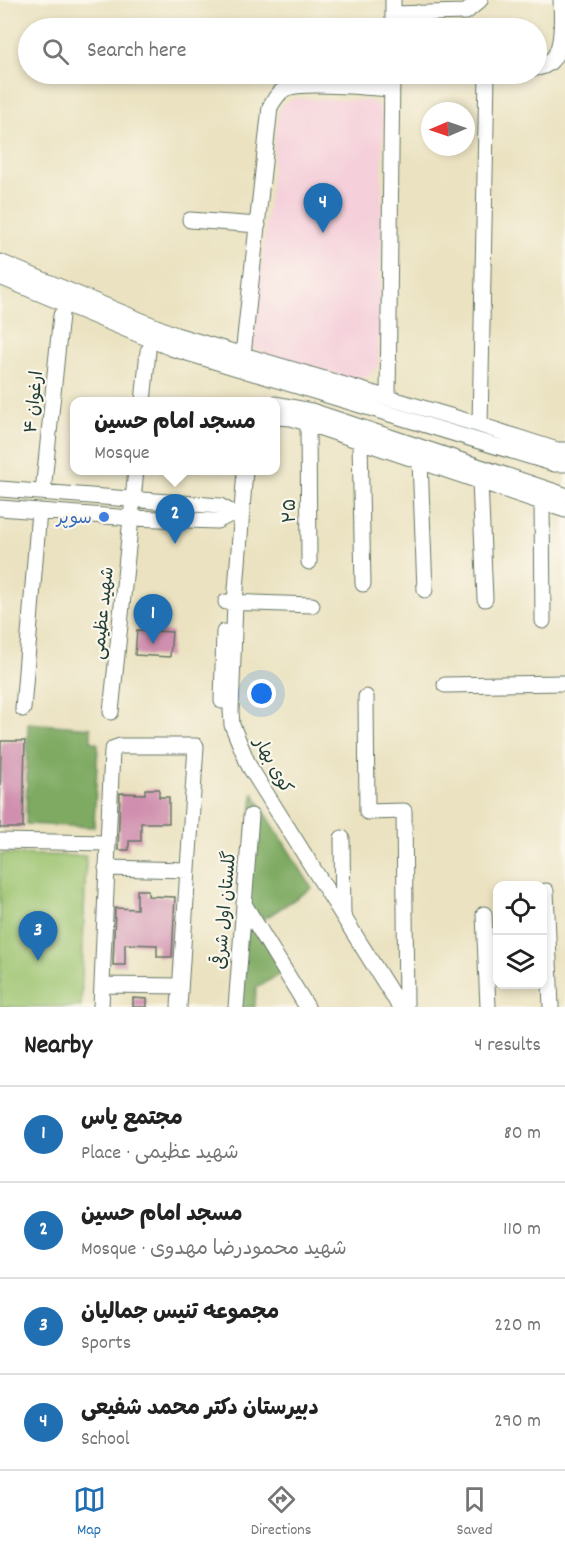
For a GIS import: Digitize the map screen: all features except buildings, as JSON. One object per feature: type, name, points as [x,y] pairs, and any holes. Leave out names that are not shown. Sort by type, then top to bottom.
[{"type":"street","points":[[393,14],[466,12],[480,0]]},
{"type":"street","points":[[547,66],[560,53],[562,44],[561,0]]},
{"type":"street","points":[[418,13],[424,18]]},
{"type":"street","points":[[388,397],[392,84]]},
{"type":"street","points":[[480,424],[487,84]]},
{"type":"street","points":[[243,355],[270,107],[276,97],[286,88],[304,85],[392,89]]},
{"type":"street","points":[[190,220],[258,225]]},
{"type":"street","points":[[0,262],[142,328],[171,348],[388,397],[428,417],[480,424],[557,450],[565,450]]},
{"type":"street","points":[[0,277],[142,328],[176,335],[243,355],[287,375],[428,417],[555,464],[565,464]]},
{"type":"street","name":"ارغوان ۴","points":[[44,492],[61,315]]},
{"type":"street","points":[[143,397],[148,351]]},
{"type":"street","points":[[280,405],[312,411],[565,495]]},
{"type":"street","points":[[280,417],[308,423],[565,510]]},
{"type":"street","name":"۲۵","points":[[308,423],[309,562]]},
{"type":"street","points":[[360,441],[363,584]]},
{"type":"street","points":[[420,461],[424,590]]},
{"type":"street","name":"شهید عظیمی","points":[[111,711],[136,475]]},
{"type":"street","name":"کوی بهار","points":[[234,475],[236,516]]},
{"type":"street","name":"کوی بهار","points":[[243,475],[236,516],[230,602],[222,670],[222,710],[231,751],[391,1007]]},
{"type":"street","points":[[480,481],[485,599]]},
{"type":"street","points":[[0,489],[220,506],[236,516]]},
{"type":"street","points":[[542,502],[543,621]]},
{"type":"street","points":[[0,508],[131,518],[217,521],[236,516]]},
{"type":"street","points":[[23,709],[39,511]]},
{"type":"street","points":[[230,602],[312,605]]},
{"type":"street","name":"کوی بهار","points":[[230,602],[232,725],[249,766],[400,1007]]},
{"type":"street","points":[[446,685],[565,683]]},
{"type":"street","points":[[366,697],[367,812],[404,811],[406,1007]]},
{"type":"street","points":[[101,1007],[110,755],[114,748],[120,746],[196,746],[179,1007]]},
{"type":"street","name":"گلستان اول شرقی","points":[[236,1007],[251,816]]},
{"type":"street","points":[[342,838],[344,916]]},
{"type":"street","points":[[0,841],[107,843]]},
{"type":"street","points":[[106,868],[188,870]]},
{"type":"street","points":[[244,904],[307,1007]]},
{"type":"street","points":[[484,914],[488,1007]]},
{"type":"street","points":[[547,914],[551,1007]]},
{"type":"street","points":[[102,985],[180,986]]},
{"type":"shaded area","points":[[296,98],[370,101],[379,107],[383,118],[379,359],[377,368],[364,379],[354,380],[252,349],[278,115],[284,103]]},
{"type":"green space","points":[[28,723],[91,728],[91,741],[98,744],[94,827],[26,824]]},
{"type":"green space","points":[[253,793],[312,888],[256,924],[285,971],[256,988],[255,1007],[236,1007]]},
{"type":"green space","points":[[0,854],[86,856],[81,1007],[0,1007]]},
{"type":"place","name":"دبیرستان دکتر محمد شفیعی","points":[[323,233]]},
{"type":"place","name":"سوپر","points":[[104,517]]},
{"type":"place","name":"مسجد امام حسین","points":[[175,544]]},
{"type":"place","name":"مجتمع یاس","points":[[153,644]]},
{"type":"place","name":"مجموعه تنیس جمالیان","points":[[38,961]]}]
